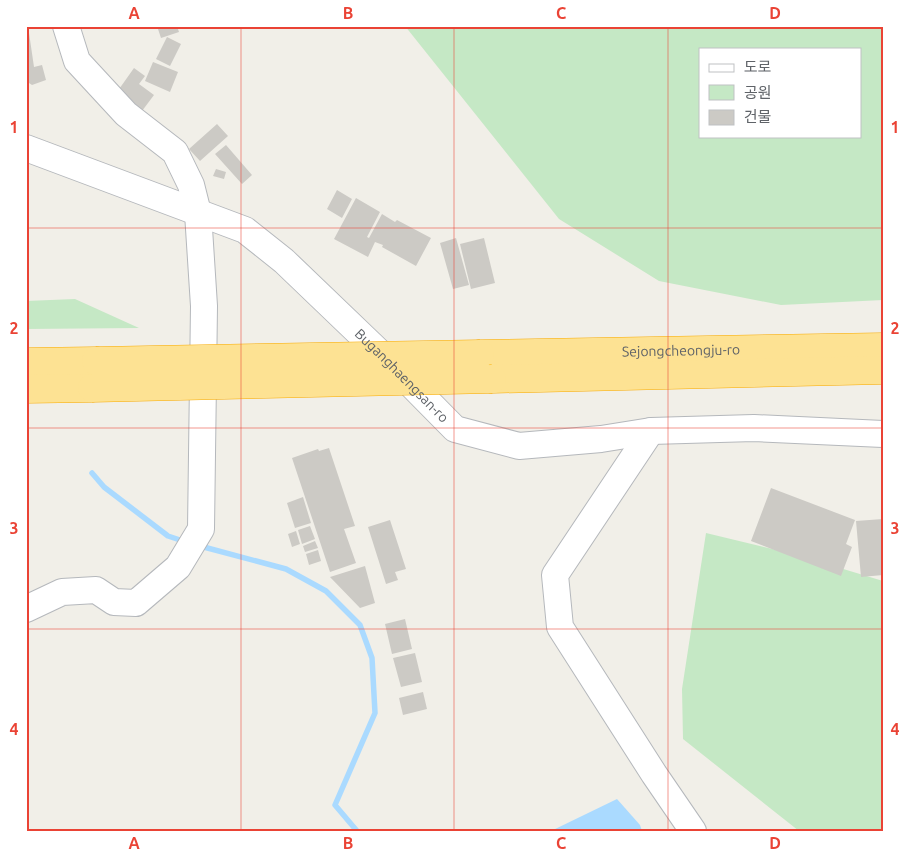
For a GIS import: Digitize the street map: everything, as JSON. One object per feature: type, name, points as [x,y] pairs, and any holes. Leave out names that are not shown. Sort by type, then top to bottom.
[{"type":"highway","name":"Sejongcheongju-ro","points":[[26,362],[883,347]]},
{"type":"highway","name":"Sejongcheongju-ro","points":[[26,389],[883,370]]},
{"type":"street","points":[[26,609],[62,592],[96,590],[114,602],[136,602],[178,567],[201,530],[204,306],[198,213],[191,185],[175,152],[126,114],[78,61],[66,26]]},
{"type":"street","name":"Buganghaengsan-ro","points":[[26,148],[245,230],[284,261],[382,355],[455,429],[519,446],[651,431],[754,428],[883,434]]},
{"type":"street","points":[[651,431],[556,575],[560,627],[654,774],[693,831]]},
{"type":"green space","points":[[405,26],[883,26],[883,300],[781,305],[659,281],[559,219]]},
{"type":"green space","points":[[75,299],[139,328],[26,329],[26,301]]},
{"type":"green space","points":[[706,533],[797,555],[883,581],[883,831],[799,831],[683,739],[682,689]]},
{"type":"water","points":[[617,799],[640,825],[642,831],[551,831]]},
{"type":"building","points":[[26,26],[28,26],[34,67],[42,65],[46,80],[32,85],[26,81]]},
{"type":"building","points":[[157,26],[177,26],[179,32],[161,38]]},
{"type":"building","points":[[167,37],[181,44],[170,66],[156,59]]},
{"type":"building","points":[[153,62],[178,72],[170,92],[145,81]]},
{"type":"building","points":[[134,68],[145,76],[139,84],[154,95],[142,111],[117,92]]},
{"type":"building","points":[[217,124],[228,136],[200,161],[189,149]]},
{"type":"building","points":[[226,145],[252,175],[242,184],[215,154]]},
{"type":"building","points":[[216,169],[226,172],[224,179],[213,176]]},
{"type":"building","points":[[337,190],[352,199],[342,218],[327,209]]},
{"type":"building","points":[[356,198],[380,212],[367,237],[369,238],[382,214],[431,238],[416,266],[375,242],[368,257],[334,239]]},
{"type":"building","points":[[456,238],[469,285],[453,289],[440,243]]},
{"type":"building","points":[[484,238],[495,283],[471,289],[460,244]]},
{"type":"building","points":[[329,448],[355,526],[344,529],[356,563],[330,572],[292,458],[318,449],[319,451]]},
{"type":"building","points":[[771,488],[855,520],[846,544],[852,547],[841,576],[751,541]]},
{"type":"building","points":[[303,497],[311,523],[295,528],[287,503]]},
{"type":"building","points":[[883,519],[883,575],[861,577],[856,521]]},
{"type":"building","points":[[390,520],[406,569],[395,572],[398,580],[386,584],[368,527]]},
{"type":"building","points":[[310,526],[315,539],[302,544],[298,530]]},
{"type":"building","points":[[296,531],[300,544],[292,547],[288,534]]},
{"type":"building","points":[[315,541],[318,548],[305,552],[303,546]]},
{"type":"building","points":[[318,550],[321,561],[309,565],[306,554]]},
{"type":"building","points":[[365,566],[375,603],[360,608],[330,577]]},
{"type":"building","points":[[405,619],[412,649],[392,654],[385,624]]},
{"type":"building","points":[[415,653],[422,682],[401,687],[393,658]]},
{"type":"building","points":[[423,692],[427,709],[403,715],[399,698]]},
{"type":"waterway","points":[[92,473],[104,487],[168,536],[186,542]]},
{"type":"waterway","points":[[200,546],[286,569],[326,591],[360,625],[372,658],[375,713],[335,805],[357,831]]}]
